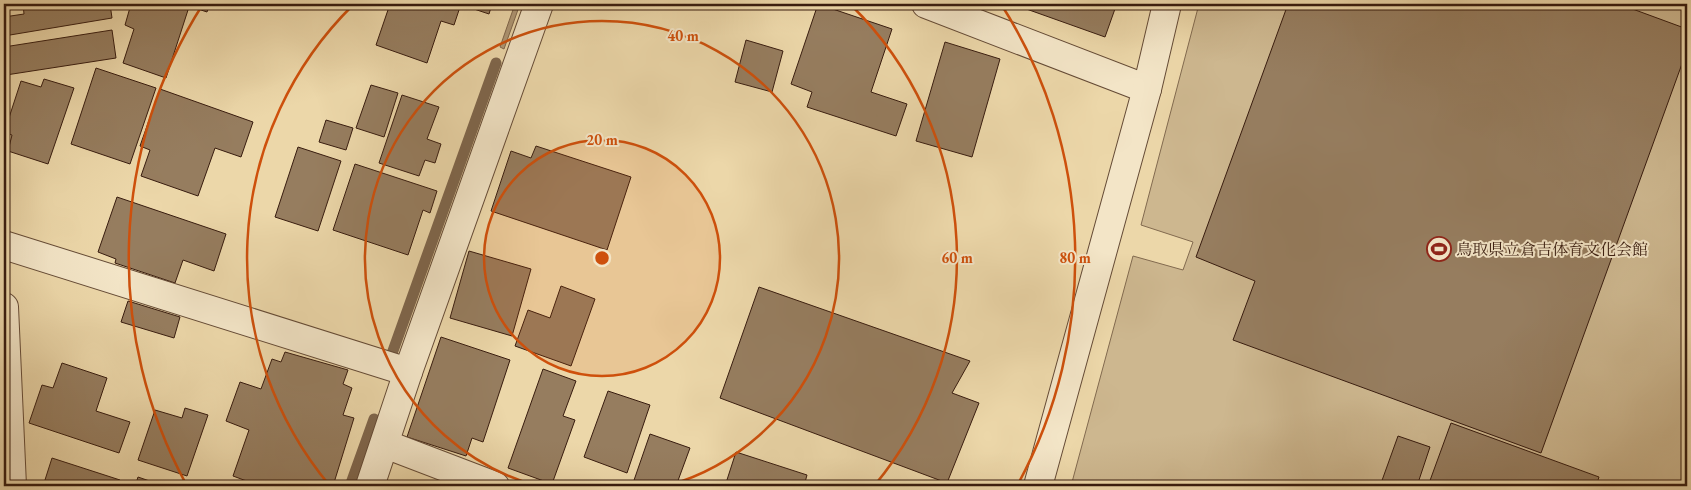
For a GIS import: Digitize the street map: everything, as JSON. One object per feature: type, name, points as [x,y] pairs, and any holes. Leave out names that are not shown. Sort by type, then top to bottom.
[{"type":"street","points":[[370,486],[408,372],[539,4]]},
{"type":"street","points":[[926,4],[1146,89]]},
{"type":"street","points":[[1038,486],[1146,89],[1167,4]]},
{"type":"street","points":[[4,245],[408,372]]},
{"type":"street","points":[[4,306],[12,486]]},
{"type":"street","points":[[385,444],[495,486]]},
{"type":"shaded area","points":[[515,4],[520,4],[504,49],[500,47]]},
{"type":"shaded area","name":"鳥取県立倉吉体育文化会館","points":[[1199,4],[1687,4],[1687,486],[1071,486],[1133,256],[1183,270],[1193,242],[1141,225]]},
{"type":"building","points":[[23,4],[110,4],[112,18],[4,36],[4,17],[24,14]]},
{"type":"building","points":[[131,4],[170,4],[188,10],[166,78],[123,63],[134,29],[125,25]]},
{"type":"building","points":[[183,4],[210,4],[207,12]]},
{"type":"building","points":[[390,4],[461,4],[454,25],[441,21],[427,63],[376,45]]},
{"type":"building","points":[[469,4],[492,4],[489,14],[468,7]]},
{"type":"building","points":[[818,4],[892,29],[871,92],[907,104],[896,136],[807,107],[812,92],[791,84]]},
{"type":"building","points":[[1018,4],[1110,4],[1116,6],[1105,37],[1018,6]]},
{"type":"building","points":[[1288,4],[1619,4],[1687,29],[1687,50],[1541,453],[1233,340],[1255,281],[1196,257]]},
{"type":"building","points":[[112,30],[116,58],[6,75],[4,47]]},
{"type":"building","points":[[746,40],[783,51],[772,92],[735,82]]},
{"type":"building","points":[[945,42],[1000,59],[972,157],[916,141]]},
{"type":"building","points":[[96,68],[156,88],[130,164],[71,144]]},
{"type":"building","points":[[44,79],[74,88],[48,164],[8,151],[12,135],[4,133],[21,81],[41,87]]},
{"type":"building","points":[[371,85],[398,93],[384,137],[356,128]]},
{"type":"building","points":[[160,89],[253,122],[241,157],[215,148],[198,196],[141,176],[150,150],[140,146]]},
{"type":"building","points":[[402,95],[439,107],[427,139],[441,144],[435,163],[425,160],[419,176],[379,163]]},
{"type":"building","points":[[326,120],[353,128],[346,150],[319,142]]},
{"type":"building","points":[[536,146],[631,177],[607,250],[491,211],[511,151],[531,158]]},
{"type":"building","points":[[298,147],[341,161],[318,231],[275,217]]},
{"type":"building","points":[[355,164],[437,191],[430,213],[423,210],[408,255],[333,230]]},
{"type":"building","points":[[117,197],[226,234],[214,271],[183,260],[175,283],[115,263],[116,259],[98,252]]},
{"type":"building","points":[[469,251],[531,269],[512,336],[450,318]]},
{"type":"building","points":[[561,286],[595,299],[571,366],[515,346],[528,310],[550,318]]},
{"type":"building","points":[[759,287],[970,361],[952,393],[979,403],[947,483],[720,398]]},
{"type":"building","points":[[128,301],[180,317],[174,338],[121,322]]},
{"type":"building","points":[[441,337],[510,360],[483,442],[472,438],[466,456],[407,437]]},
{"type":"building","points":[[285,352],[348,370],[343,384],[352,388],[343,415],[354,418],[333,486],[260,486],[233,476],[249,430],[226,421],[240,382],[261,389],[272,359],[281,362]]},
{"type":"building","points":[[62,363],[107,378],[96,411],[130,422],[119,453],[29,423],[42,385],[53,388]]},
{"type":"building","points":[[543,369],[576,381],[563,416],[575,420],[552,484],[508,468]]},
{"type":"building","points":[[608,391],[650,405],[627,473],[584,457]]},
{"type":"building","points":[[185,408],[208,415],[187,476],[138,460],[155,410],[182,418]]},
{"type":"building","points":[[1451,423],[1599,477],[1596,486],[1428,486]]},
{"type":"building","points":[[650,434],[690,448],[676,486],[632,486]]},
{"type":"building","points":[[1398,436],[1430,447],[1417,486],[1380,486]]},
{"type":"building","points":[[736,452],[807,475],[804,486],[725,486]]},
{"type":"building","points":[[52,458],[120,480],[119,486],[37,486],[38,481],[44,483]]},
{"type":"building","points":[[138,477],[164,486],[135,486]]},
{"type":"waterway","points":[[389,362],[496,63]]},
{"type":"waterway","points":[[350,486],[374,419]]},
{"type":"place","name":"鳥取県立倉吉体育文化会館","points":[[1439,249]]}]
